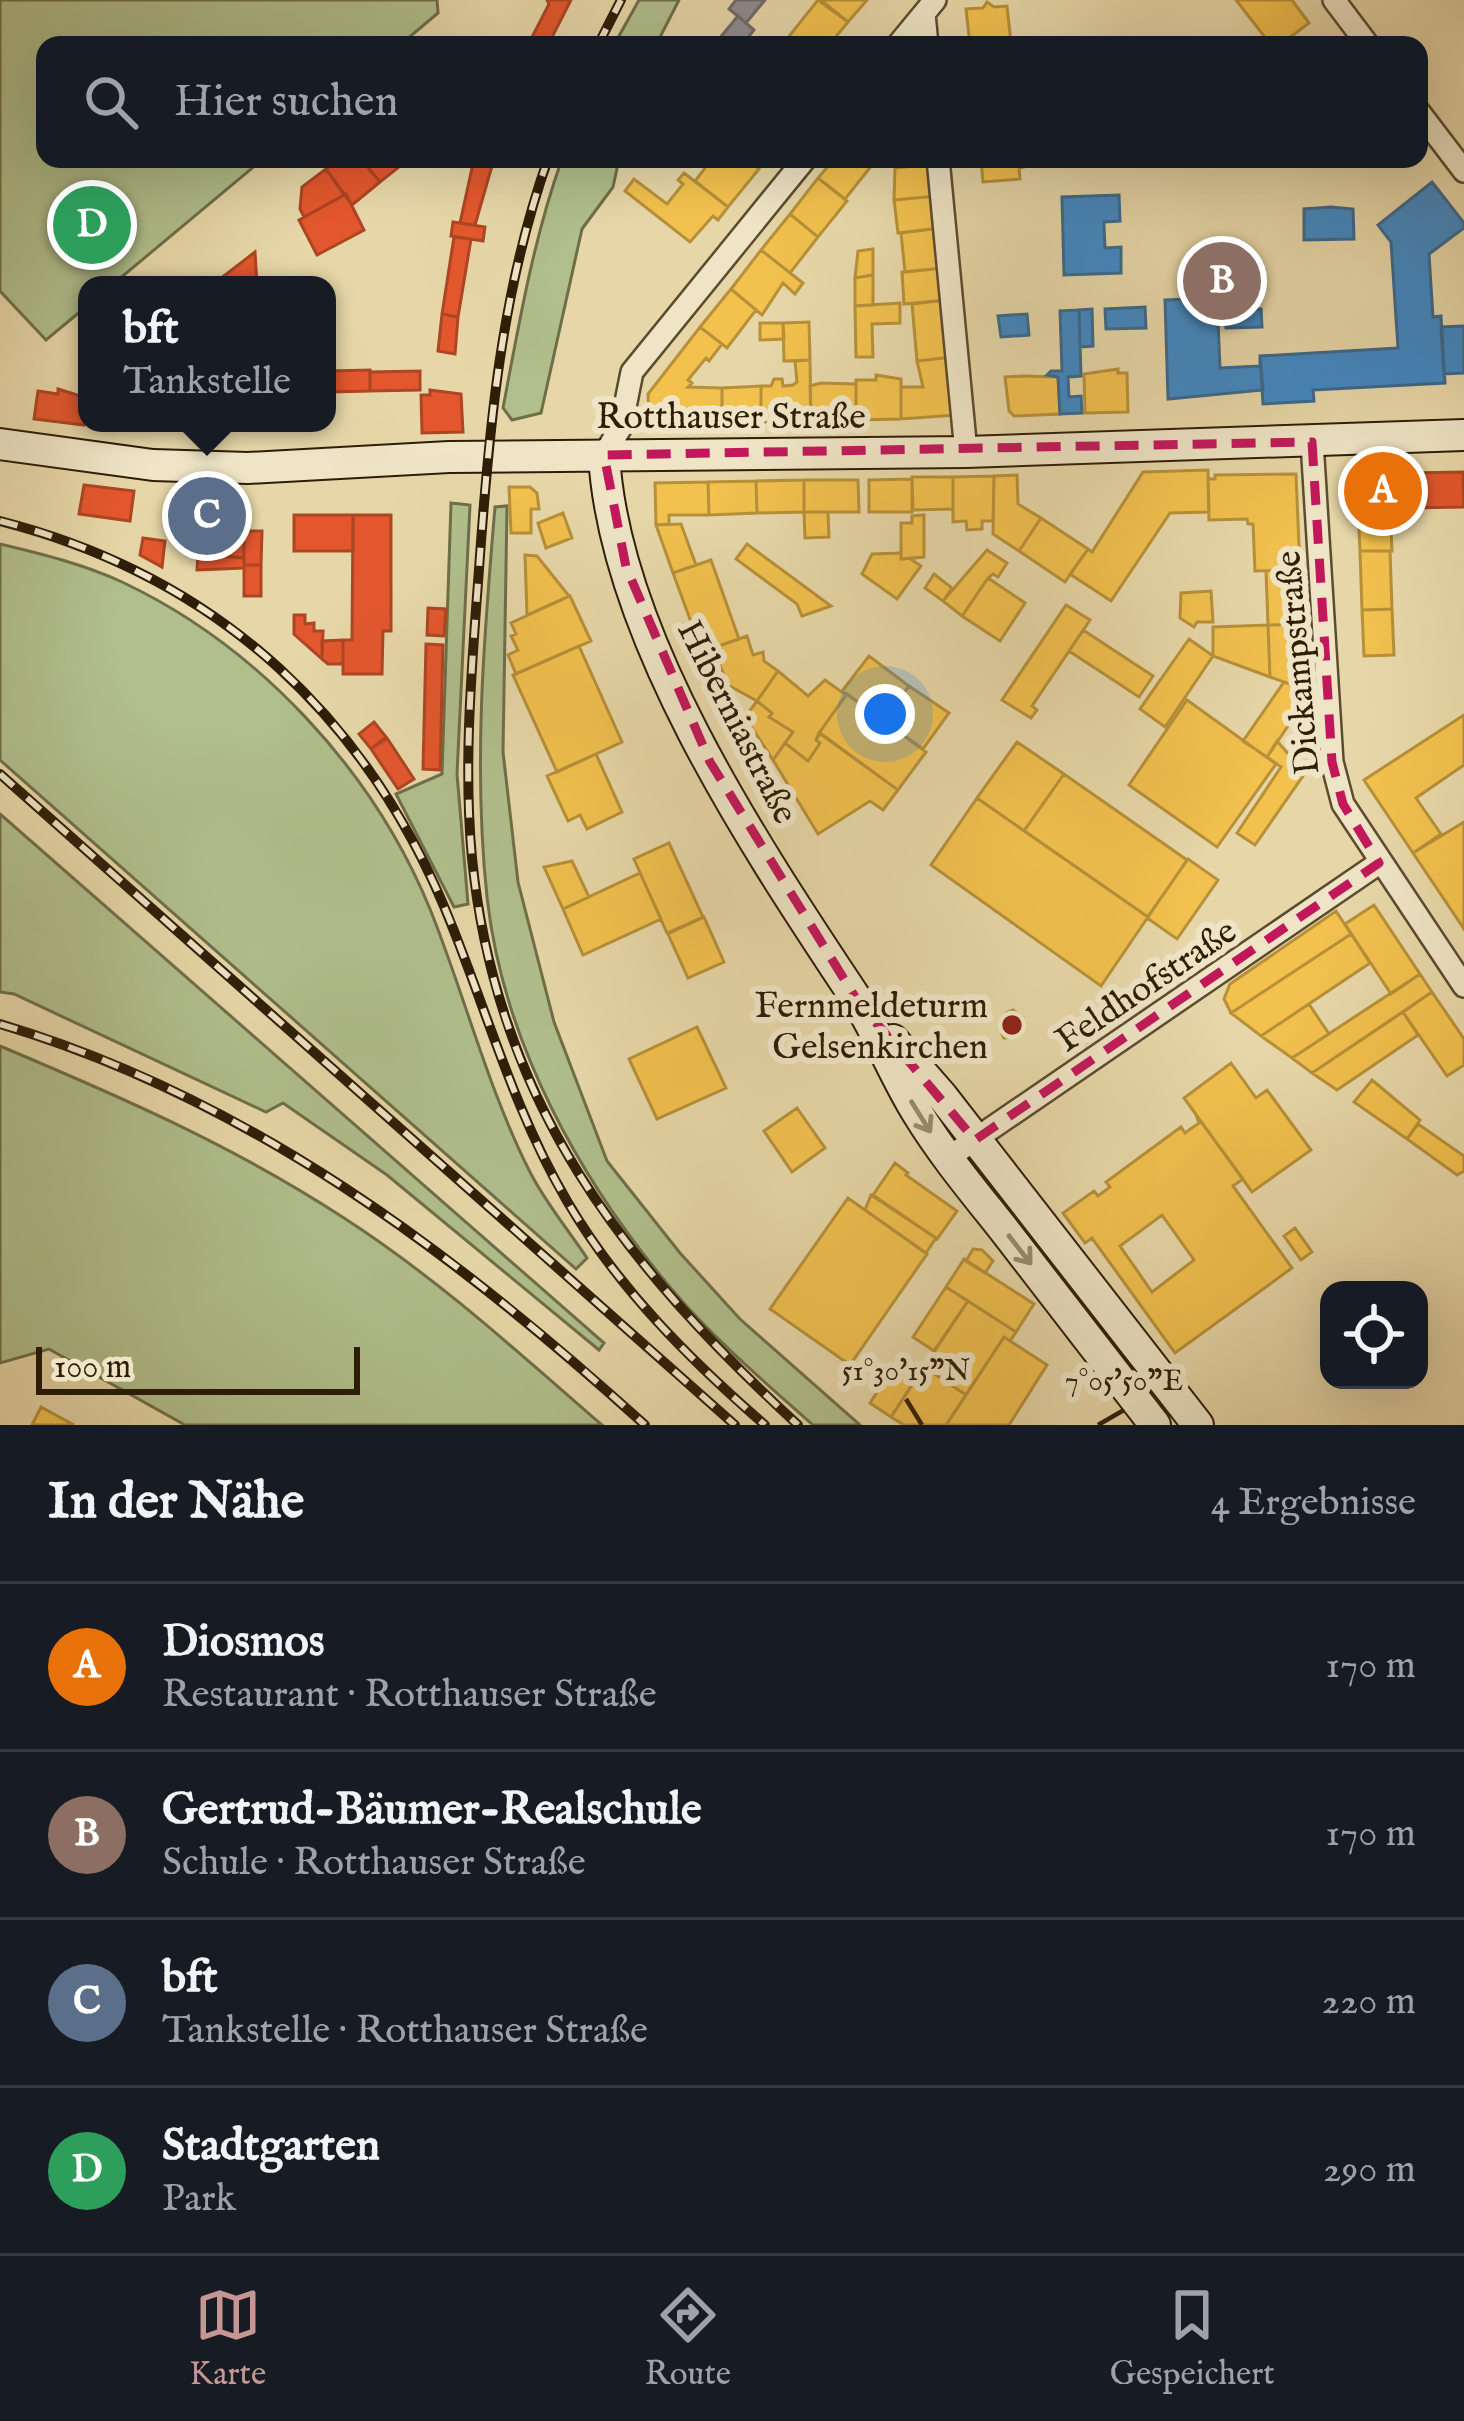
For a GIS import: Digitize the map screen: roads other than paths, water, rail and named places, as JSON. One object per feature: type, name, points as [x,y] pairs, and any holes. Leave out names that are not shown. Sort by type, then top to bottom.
[{"type":"main road","name":"Rotthauser Straße","points":[[0,444],[153,465],[248,468],[449,457],[966,452],[1464,435]]},
{"type":"main road","name":"Hiberniastraße","points":[[604,455],[606,494],[626,567],[675,697],[795,909],[857,1000],[918,1114],[948,1158],[1155,1425]]},
{"type":"main road","name":"Hiberniastraße","points":[[857,1000],[942,1096],[1198,1425]]},
{"type":"street","points":[[1334,0],[1361,36]]},
{"type":"street","points":[[905,36],[929,7]]},
{"type":"street","points":[[1428,124],[1464,171]]},
{"type":"street","points":[[604,455],[622,427],[632,372],[799,168]]},
{"type":"street","points":[[939,168],[966,452]]},
{"type":"street","name":"Dickampstraße","points":[[1312,442],[1332,762],[1342,805],[1464,986]]},
{"type":"street","name":"Feldhofstraße","points":[[948,1158],[1379,863]]},
{"type":"railway","points":[[603,36],[621,0]]},
{"type":"railway","points":[[545,168],[508,310],[483,516],[468,786],[472,858],[486,946],[509,1027],[540,1103],[579,1173],[677,1303],[798,1425]]},
{"type":"railway","points":[[0,521],[79,546],[152,579],[219,620],[279,668],[333,724],[380,786],[420,855],[519,1102],[567,1201],[609,1263],[657,1321],[765,1425]]},
{"type":"railway","points":[[0,774],[735,1425]]},
{"type":"railway","points":[[0,1024],[91,1055],[179,1094],[345,1188],[499,1300],[645,1425]]},
{"type":"place","name":"Stadtgarten","points":[[92,225]]},
{"type":"place","name":"Gertrud-Bäumer-Realschule","points":[[1222,281]]},
{"type":"place","name":"Diosmos","points":[[1383,491]]},
{"type":"place","name":"bft","points":[[207,516]]},
{"type":"place","name":"Fernmeldeturm Gelsenkirchen","points":[[1012,1025]]}]
